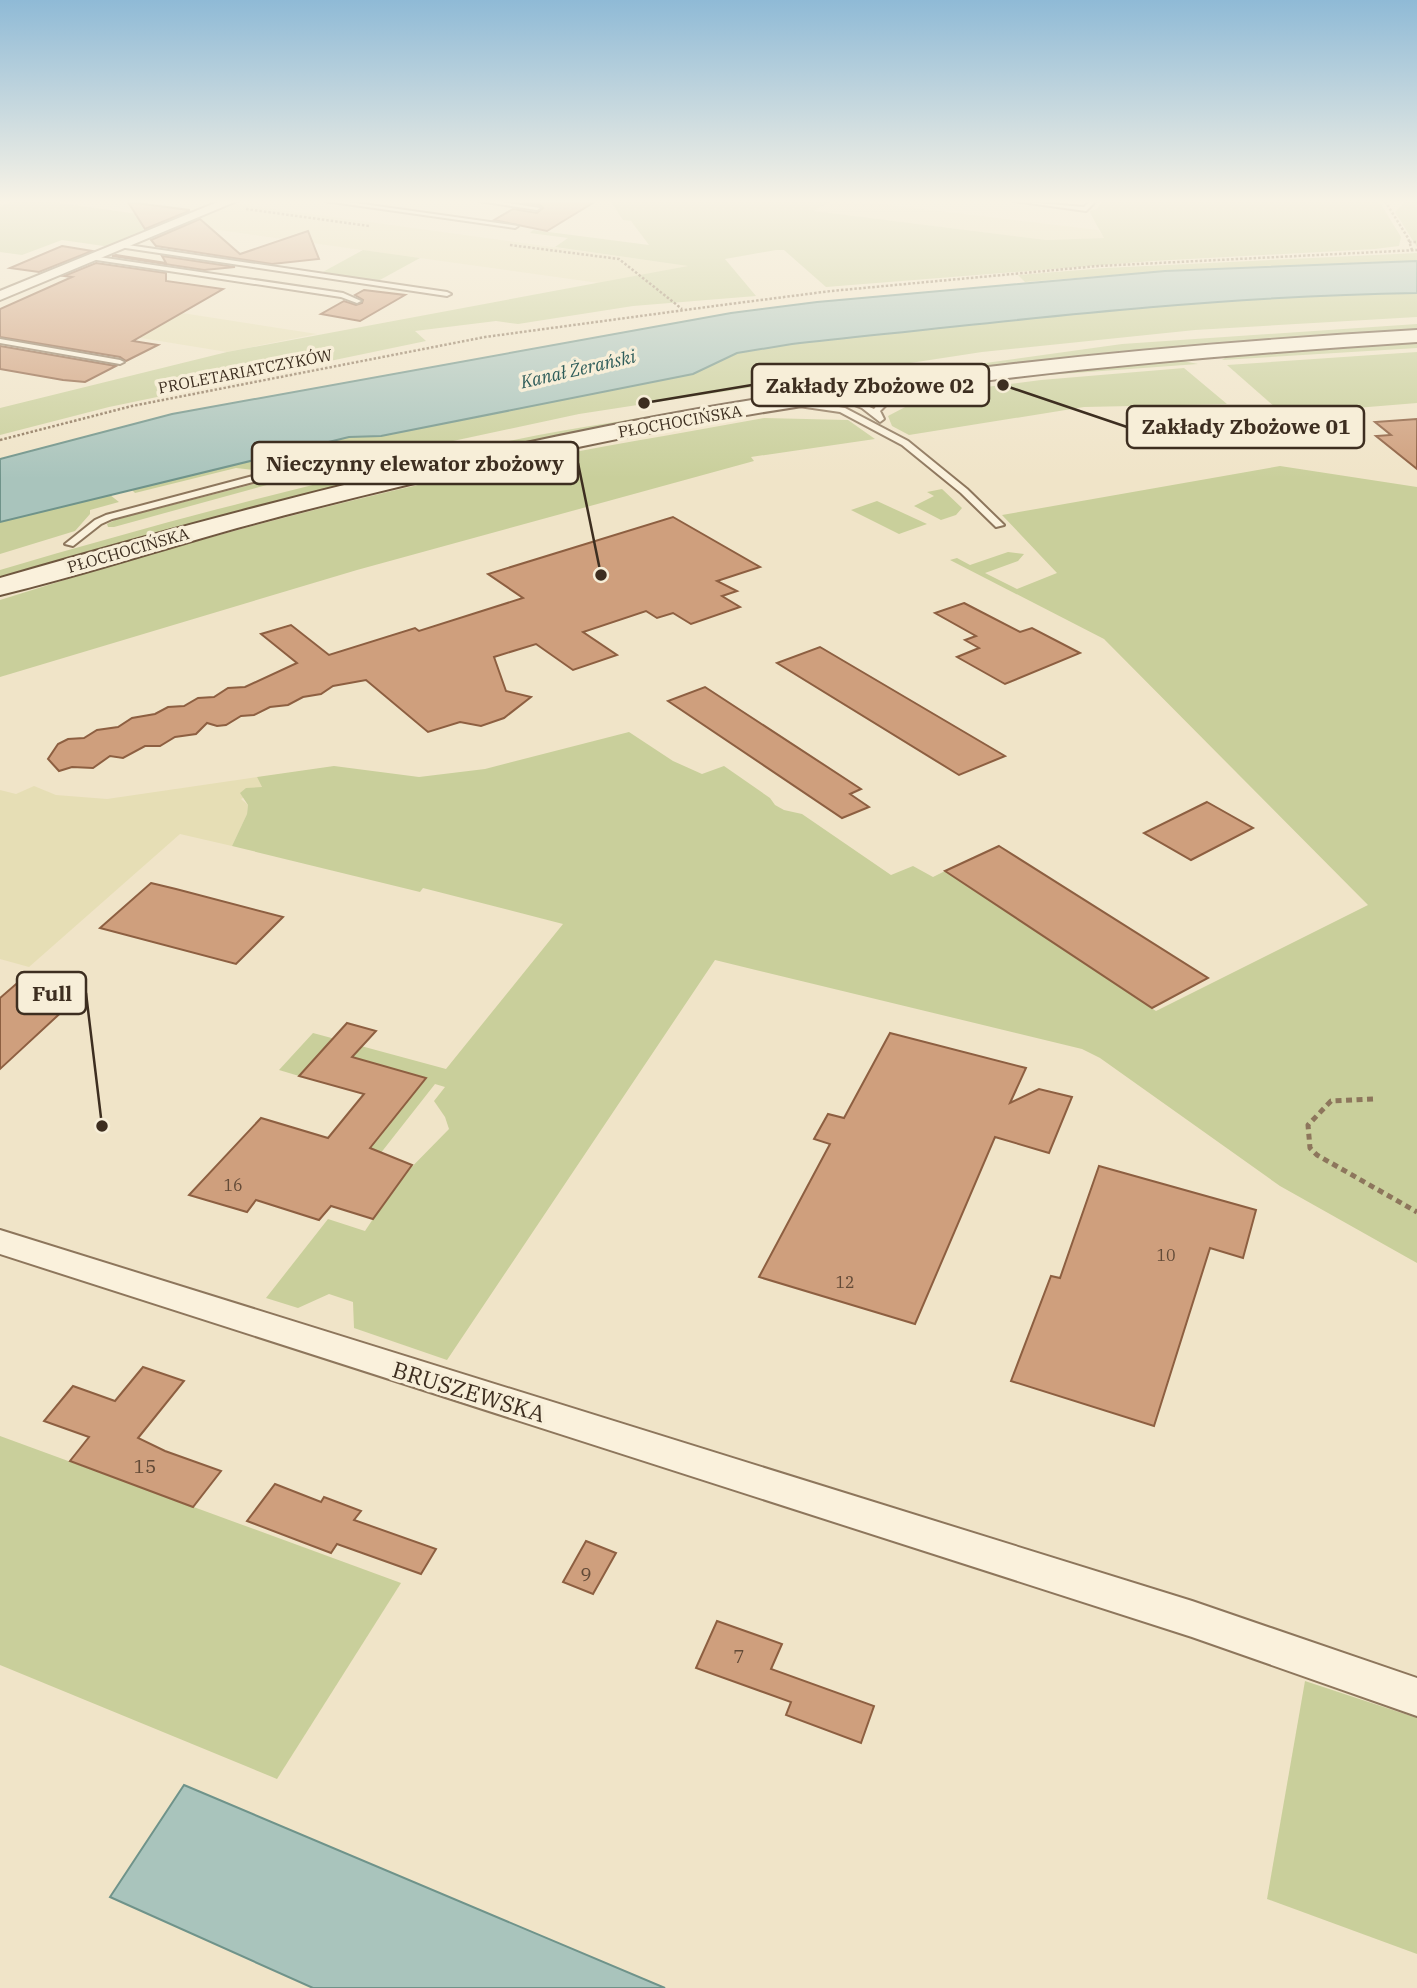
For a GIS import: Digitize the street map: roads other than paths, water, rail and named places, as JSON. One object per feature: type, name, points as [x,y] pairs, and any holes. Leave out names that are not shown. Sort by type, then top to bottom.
[{"type":"main road","name":"PŁOCHOCIŃSKA","points":[[0,587],[205,528],[458,465],[780,395],[863,373],[1106,342],[1284,327],[1417,320]]},
{"type":"main road","name":"PŁOCHOCIŃSKA","points":[[0,565],[316,479],[514,435],[780,395],[838,402],[919,383],[1197,351],[1417,337]]},
{"type":"street","name":"BRUSZEWSKA","points":[[0,1242],[1192,1619],[1417,1697]]},
{"type":"lane","points":[[335,294],[357,302]]},
{"type":"lane","points":[[0,341],[120,362]]},
{"type":"lane","points":[[838,402],[841,384],[863,373]]},
{"type":"lane","points":[[876,414],[880,404],[919,383]]},
{"type":"lane","points":[[838,402],[861,402],[886,424],[886,432]]},
{"type":"lane","points":[[838,402],[870,426],[886,432],[925,458],[999,525]]},
{"type":"water","name":"Kanał Żerański","points":[[909,294],[1387,294],[1260,299],[1104,311],[792,344],[737,353],[693,374],[381,436],[349,437],[0,522],[0,459],[172,414],[731,313]]},
{"type":"water","points":[[184,1785],[665,1988],[313,1988],[110,1897]]},
{"type":"place","name":"Zakłady Zbożowe 01","points":[[1003,385]]},
{"type":"place","name":"Zakłady Zbożowe 02","points":[[644,403]]},
{"type":"place","name":"Nieczynny elewator zbożowy","points":[[601,575]]},
{"type":"place","name":"Full","points":[[102,1126]]}]
